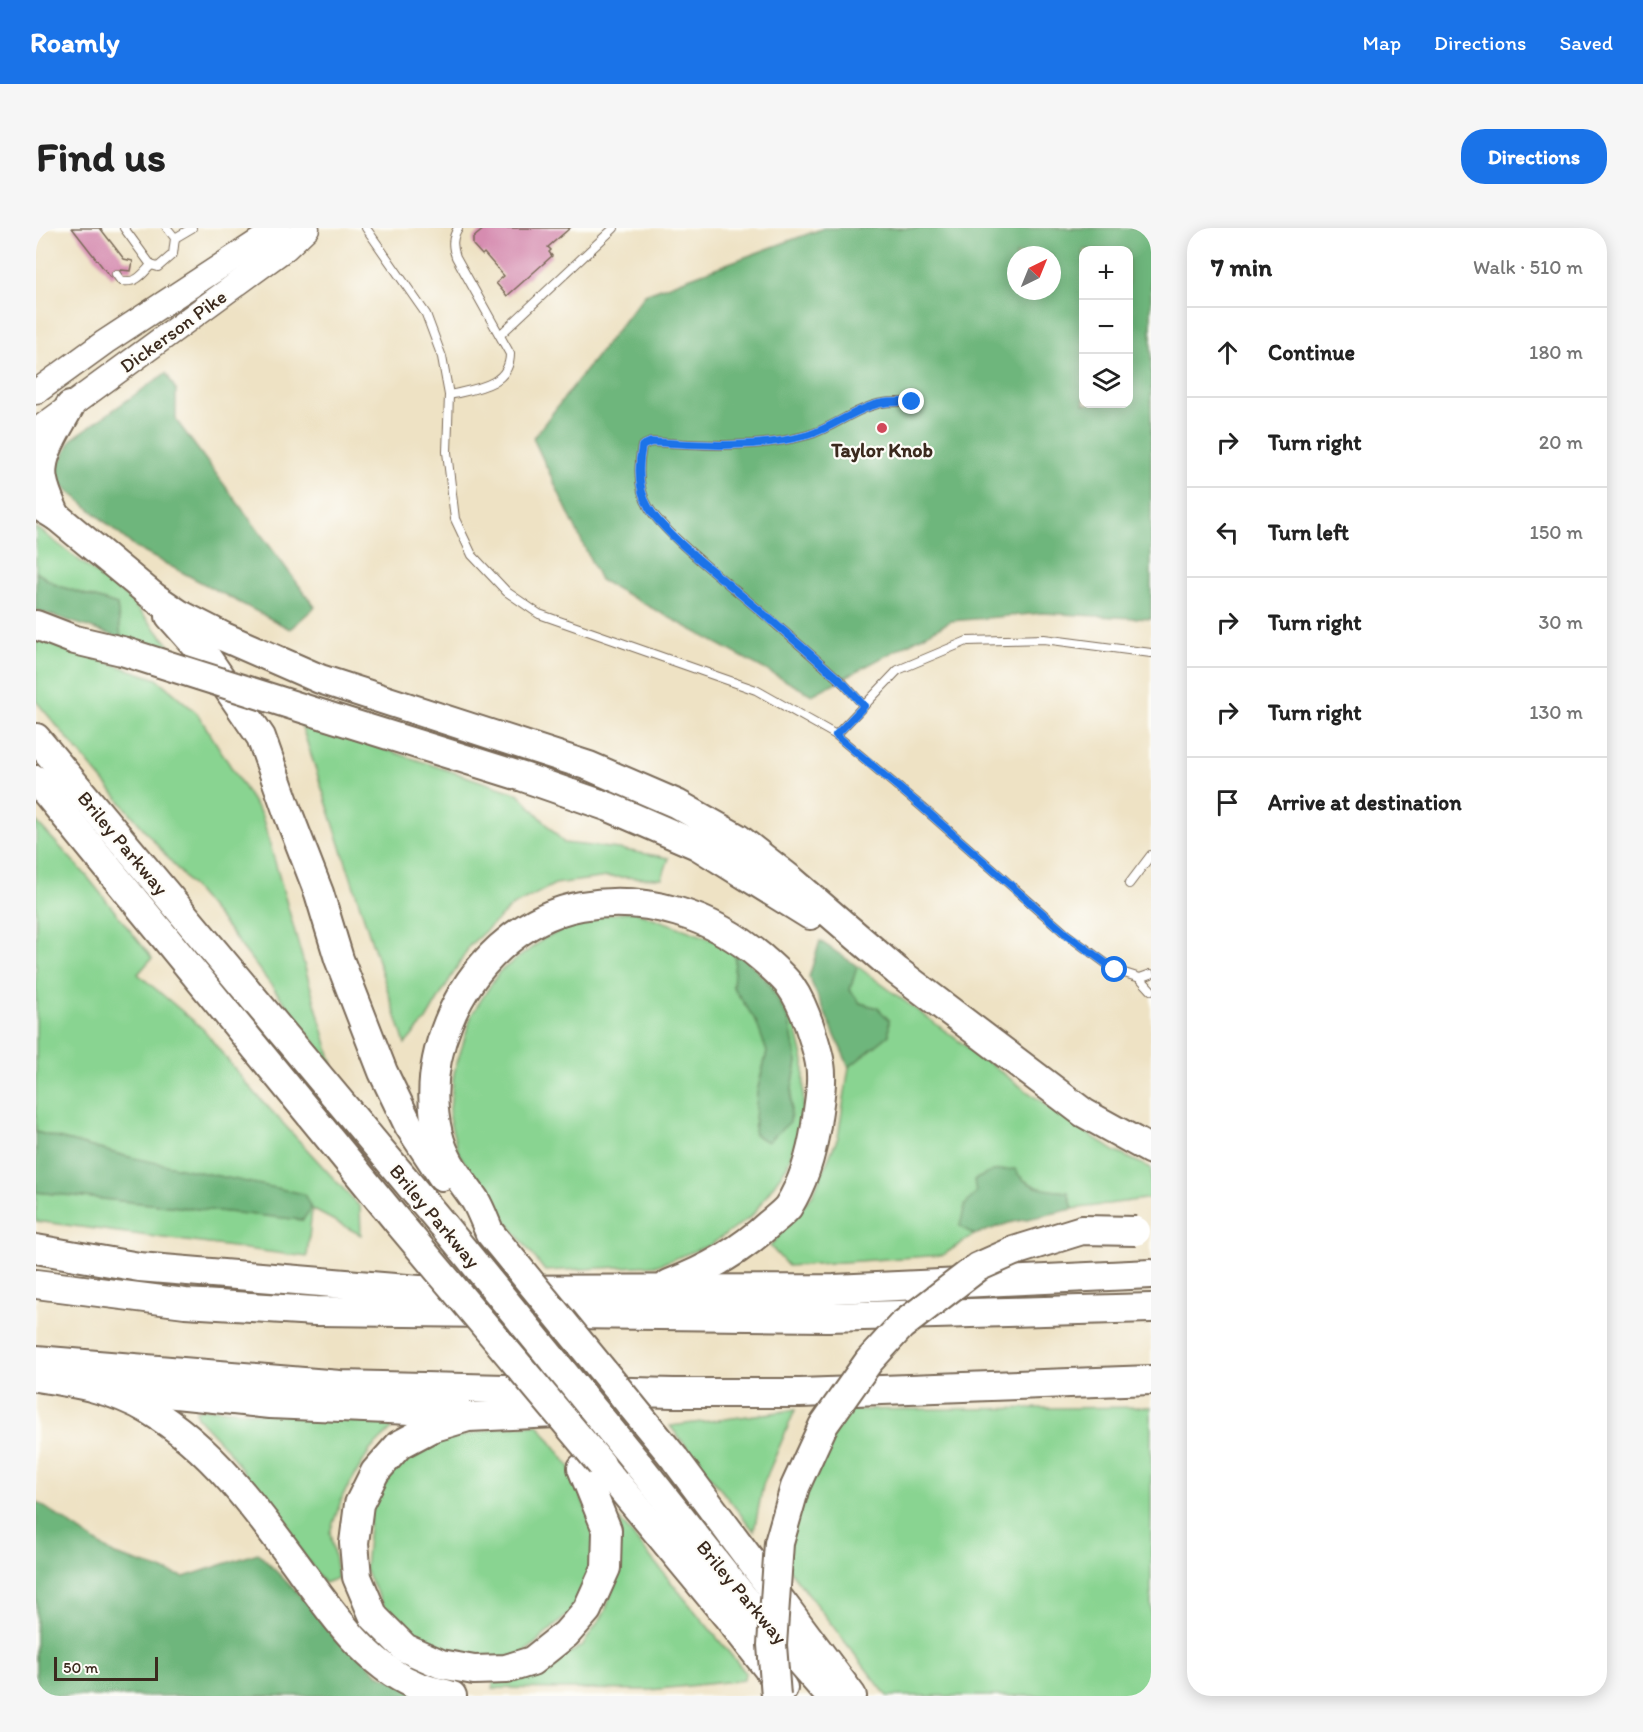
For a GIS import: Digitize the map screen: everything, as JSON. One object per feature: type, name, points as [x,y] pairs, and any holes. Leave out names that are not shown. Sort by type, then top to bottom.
[{"type":"highway","points":[[70,406],[43,462],[42,479],[46,510],[154,597],[179,614],[224,637],[320,678],[589,766],[677,804],[739,839],[790,879],[897,971],[1084,1113],[1151,1150]]},
{"type":"highway","points":[[154,597],[207,658],[261,737],[319,893],[339,959],[383,1072],[409,1126],[455,1193],[675,1459],[852,1696]]},
{"type":"highway","points":[[36,625],[75,640],[122,651],[523,777],[609,807],[697,845],[897,971]]},
{"type":"highway","name":"Briley Parkway","points":[[36,738],[443,1225],[743,1597],[830,1696]]},
{"type":"highway","name":"Briley Parkway","points":[[36,780],[512,1359],[592,1466],[727,1616],[788,1696]]},
{"type":"highway","points":[[36,807],[139,906]]},
{"type":"highway","points":[[490,1233],[477,1203],[451,1168],[438,1134],[434,1107],[434,1076],[441,1040],[457,1000],[478,970],[498,950],[527,927],[579,906],[606,903],[659,907],[711,923],[742,941],[769,964],[791,987],[807,1017],[816,1045],[821,1074],[814,1138],[803,1175],[787,1208],[759,1234],[700,1272],[669,1284],[615,1289]]},
{"type":"highway","points":[[776,1696],[772,1645],[779,1543],[795,1486],[823,1426],[869,1360],[901,1326],[978,1267],[1014,1251],[1082,1230],[1143,1231]]},
{"type":"highway","points":[[36,1249],[139,1267],[419,1290],[834,1289],[1151,1274]]},
{"type":"highway","points":[[36,1284],[185,1303],[315,1311],[828,1317],[1151,1308]]},
{"type":"highway","points":[[36,1360],[340,1385],[674,1393],[800,1393],[1151,1380]]},
{"type":"highway","points":[[36,1377],[270,1404],[520,1414]]},
{"type":"highway","points":[[76,1383],[116,1394],[147,1409],[196,1443],[225,1473],[347,1632],[395,1674],[413,1684],[452,1696]]},
{"type":"highway","points":[[592,1466],[607,1530],[606,1568],[587,1610],[566,1634],[532,1661],[506,1669],[474,1670],[441,1664],[405,1648],[374,1617],[357,1577],[354,1543],[359,1504],[375,1472],[399,1445],[431,1428],[468,1417],[686,1408],[800,1393]]},
{"type":"main road","name":"Dickerson Pike","points":[[36,392],[105,342],[279,228]]},
{"type":"main road","name":"Dickerson Pike","points":[[36,431],[286,248],[307,228]]},
{"type":"lane","points":[[124,228],[151,265],[158,267],[173,254],[175,238],[167,228]]},
{"type":"lane","points":[[175,238],[192,228]]},
{"type":"lane","points":[[366,228],[426,314],[442,357],[449,395],[447,452],[455,519],[472,555],[507,592],[539,614],[756,690],[836,735],[922,807],[1066,934],[1115,970],[1140,978],[1151,990]]},
{"type":"lane","points":[[449,395],[484,387],[495,382],[508,367],[510,354],[456,257],[453,239],[458,228]]},
{"type":"lane","points":[[500,335],[614,228]]},
{"type":"lane","points":[[116,274],[121,280],[132,282],[151,265]]},
{"type":"lane","points":[[864,706],[844,684],[696,556],[666,527],[650,508],[642,487],[639,462],[642,446],[651,442],[727,445],[776,441],[809,435],[871,406],[896,401],[912,402]]},
{"type":"lane","points":[[836,735],[898,670],[967,641],[1044,639],[1151,653]]},
{"type":"lane","points":[[1129,884],[1151,855]]},
{"type":"lane","points":[[1140,978],[1151,974]]},
{"type":"green space","points":[[824,228],[1151,228],[1151,619],[1043,613],[951,621],[812,695],[600,580],[533,438],[645,294]]},
{"type":"green space","points":[[166,373],[176,390],[176,420],[315,607],[290,629],[136,548],[52,477],[72,439]]},
{"type":"green space","points":[[36,527],[128,598],[180,657],[121,638],[117,605],[56,585],[36,572]]},
{"type":"green space","points":[[36,572],[56,585],[117,605],[121,638],[36,610]]},
{"type":"green space","points":[[36,638],[157,679],[197,713],[262,816],[333,1066],[228,929],[36,701]]},
{"type":"green space","points":[[300,721],[519,794],[564,843],[619,849],[669,858],[662,878],[607,877],[555,884],[511,907],[470,945],[426,1020],[405,1044]]},
{"type":"green space","points":[[36,821],[86,875],[152,958],[138,974],[203,1029],[245,1082],[360,1207],[361,1235],[312,1209],[307,1257],[36,1221],[36,1192],[303,1220],[129,1157],[36,1132]]},
{"type":"green space","points":[[634,911],[736,948],[733,987],[757,1021],[767,1052],[757,1092],[790,1122],[792,1087],[797,1062],[766,980],[769,977],[793,1015],[804,1062],[803,1121],[787,1166],[752,1216],[710,1245],[658,1265],[545,1271],[483,1191],[458,1152],[449,1118],[454,1073],[472,1014],[499,972],[545,938],[591,917]]},
{"type":"green space","points":[[820,941],[857,966],[850,990],[860,1003],[878,1008],[889,1020],[889,1035],[849,1067],[809,977]]},
{"type":"green space","points":[[736,948],[766,980],[789,1021],[797,1062],[792,1087],[790,1122],[767,1142],[754,1134],[757,1092],[767,1052],[756,1021],[733,987]]},
{"type":"green space","points":[[857,966],[1050,1108],[1116,1152],[1151,1168],[1151,1198],[1073,1209],[1068,1192],[1042,1190],[1019,1177],[976,1193],[960,1225],[974,1235],[943,1255],[788,1266],[770,1246],[813,1194],[838,1137],[849,1067],[889,1035],[878,1008],[860,1003],[850,990]]},
{"type":"green space","points":[[36,1132],[129,1157],[304,1194],[311,1208],[303,1220],[36,1192]]},
{"type":"green space","points":[[1015,1169],[1019,1176],[1031,1185],[1068,1192],[1073,1209],[1009,1223],[974,1235],[960,1226],[965,1205],[976,1193],[974,1180],[993,1171]]},
{"type":"green space","points":[[1151,1407],[1151,1667],[1146,1696],[887,1696],[787,1567],[796,1505],[842,1410]]},
{"type":"green space","points":[[204,1408],[391,1423],[391,1430],[370,1450],[343,1495],[330,1532],[338,1578],[324,1583],[227,1449],[197,1417],[196,1411]]},
{"type":"green space","points":[[795,1410],[763,1485],[754,1531],[670,1426]]},
{"type":"green space","points":[[538,1424],[570,1467],[599,1543],[582,1602],[523,1654],[477,1662],[417,1642],[392,1622],[365,1570],[371,1504],[398,1466],[435,1442],[503,1427]]},
{"type":"green space","points":[[36,1501],[115,1555],[184,1577],[258,1553],[378,1674],[434,1696],[36,1696]]},
{"type":"green space","points":[[620,1520],[745,1672],[744,1680],[650,1690],[492,1688],[494,1683],[541,1671],[582,1646],[605,1612],[619,1570]]},
{"type":"building","points":[[72,228],[100,228],[124,259],[133,261],[131,271],[121,270],[111,278]]},
{"type":"building","points":[[485,228],[570,228],[548,247],[552,256],[507,296],[496,283],[504,276],[484,253],[482,255],[473,245],[473,238]]},
{"type":"place","name":"Taylor Knob","points":[[882,428]]},
{"type":"route","points":[[912,402],[896,401],[871,406],[809,435],[776,441],[727,445],[651,442],[642,446],[639,462],[642,487],[650,508],[666,527],[696,556],[802,646],[844,684],[864,706],[836,735],[922,807],[1066,934],[1115,970]]}]
